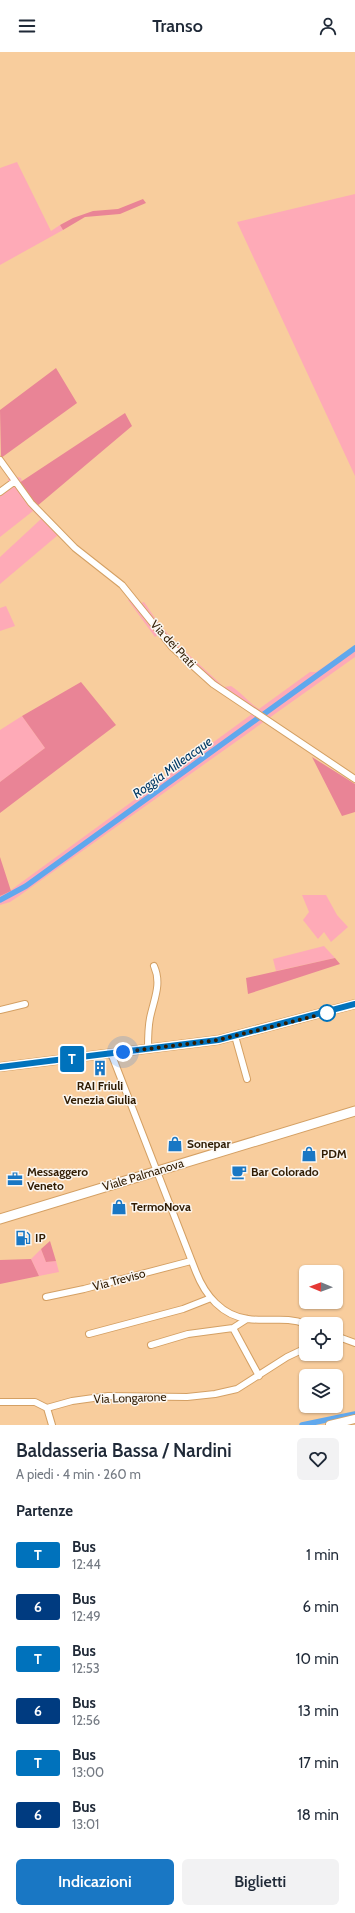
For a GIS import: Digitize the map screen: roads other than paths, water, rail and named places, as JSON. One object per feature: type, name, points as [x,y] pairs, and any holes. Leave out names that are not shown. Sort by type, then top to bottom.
[{"type":"main road","name":"Viale Palmanova","points":[[0,1219],[355,1111]]},
{"type":"street","name":"Via dei Prati","points":[[0,460],[31,503],[75,548],[122,585],[172,647],[213,684],[355,779]]},
{"type":"street","points":[[0,492],[15,481]]},
{"type":"street","points":[[148,1049],[150,1018],[158,985],[158,975],[154,966]]},
{"type":"street","points":[[0,1010],[25,1004]]},
{"type":"street","points":[[0,1067],[204,1042],[234,1036],[355,1004]]},
{"type":"street","points":[[234,1036],[247,1079]]},
{"type":"street","points":[[111,1053],[158,1171],[191,1261],[200,1281],[211,1298],[231,1314],[248,1319],[286,1319],[299,1322]]},
{"type":"street","name":"Via Treviso","points":[[46,1297],[84,1289],[191,1261]]},
{"type":"street","points":[[89,1334],[183,1309],[211,1298]]},
{"type":"street","points":[[151,1345],[188,1334],[233,1328],[248,1319]]},
{"type":"street","points":[[233,1328],[259,1376]]},
{"type":"street","points":[[343,1339],[355,1343]]},
{"type":"street","name":"Via Longarone","points":[[47,1408],[72,1401],[108,1396],[187,1397],[215,1394],[237,1389],[287,1357],[299,1351]]},
{"type":"street","points":[[0,1402],[35,1402],[47,1408],[52,1425]]},
{"type":"street","points":[[330,1425],[345,1423],[355,1419]]},
{"type":"waterway","name":"Roggia Milleacque","points":[[0,900],[26,886],[355,648]]},
{"type":"waterway","points":[[302,1425],[355,1414]]},
{"type":"place","name":"RAI Friuli Venezia Giulia","points":[[100,1068]]},
{"type":"place","name":"Sonepar","points":[[175,1144]]},
{"type":"place","name":"PDM","points":[[309,1154]]},
{"type":"place","name":"Bar Colorado","points":[[239,1172]]},
{"type":"place","name":"Messaggero Veneto","points":[[15,1179]]},
{"type":"place","name":"TermoNova","points":[[119,1207]]},
{"type":"place","name":"IP","points":[[23,1238]]}]
